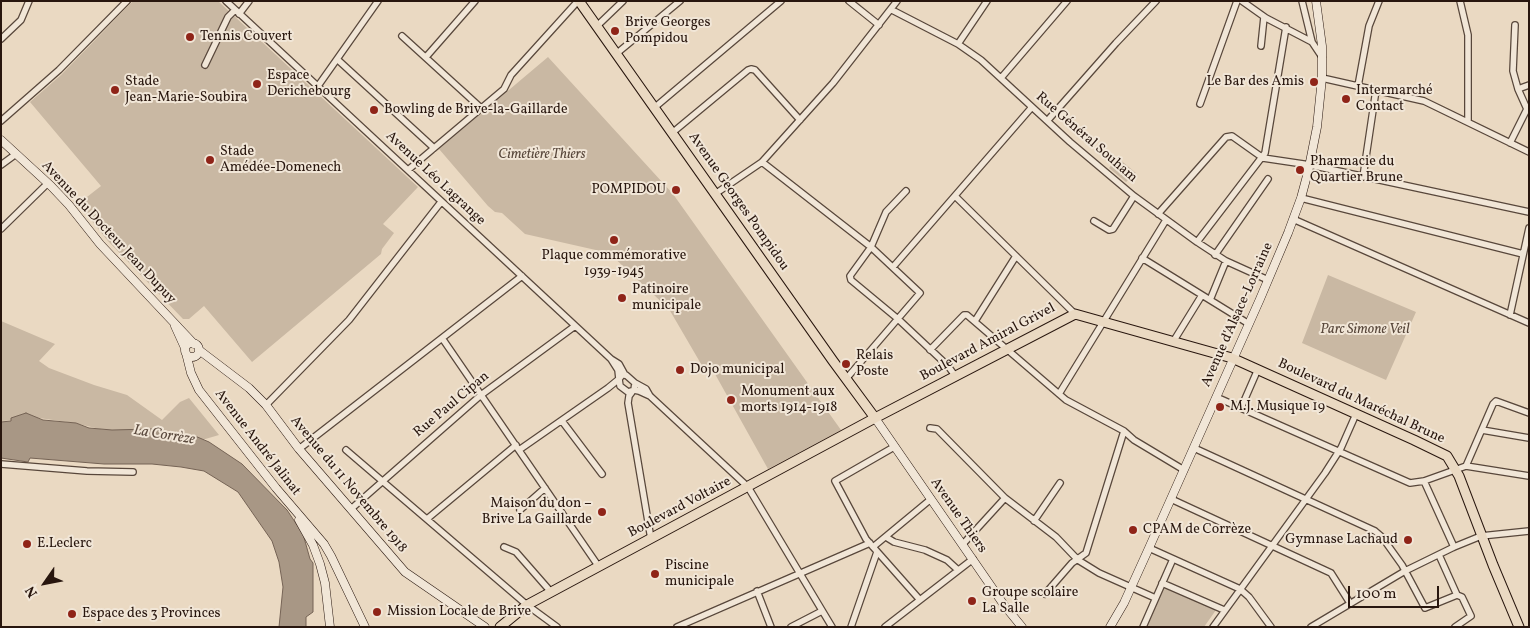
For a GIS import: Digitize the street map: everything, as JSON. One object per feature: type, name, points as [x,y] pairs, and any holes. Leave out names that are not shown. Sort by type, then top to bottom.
[{"type":"main road","name":"Avenue Georges Pompidou","points":[[579,1],[875,418]]},
{"type":"main road","name":"Boulevard Amiral Grivel","points":[[875,418],[1075,314],[1232,358]]},
{"type":"main road","name":"Boulevard du Maréchal Brune","points":[[1232,358],[1447,456],[1456,469],[1519,627]]},
{"type":"main road","name":"Boulevard Voltaire","points":[[500,627],[527,605],[875,418]]},
{"type":"street","points":[[1,40],[21,20],[29,1]]},
{"type":"street","points":[[1,121],[59,70],[127,1]]},
{"type":"street","name":"Avenue Léo Lagrange","points":[[226,1],[611,359],[618,370],[618,379]]},
{"type":"street","points":[[205,64],[228,18],[249,1]]},
{"type":"street","points":[[318,86],[378,1]]},
{"type":"street","points":[[426,57],[475,1]]},
{"type":"street","points":[[408,170],[504,89],[511,74],[579,1]]},
{"type":"street","points":[[597,26],[623,1]]},
{"type":"street","points":[[616,54],[680,1]]},
{"type":"street","points":[[654,108],[781,1]]},
{"type":"street","points":[[849,1],[879,25]]},
{"type":"street","points":[[715,194],[762,162],[800,120],[892,10],[897,1]]},
{"type":"street","points":[[958,44],[987,1]]},
{"type":"street","points":[[1001,78],[1068,1]]},
{"type":"street","points":[[1048,120],[1156,1]]},
{"type":"street","points":[[1200,104],[1237,1]]},
{"type":"street","points":[[1242,1],[1264,17],[1312,42]]},
{"type":"street","points":[[1302,1],[1312,42],[1322,58]]},
{"type":"street","name":"Avenue d'Alsace-Lorraine","points":[[1112,624],[1132,587],[1194,448],[1232,358],[1268,280],[1301,198],[1318,127],[1322,78],[1322,58],[1316,1]]},
{"type":"street","points":[[1358,86],[1369,26],[1380,1]]},
{"type":"street","points":[[1460,1],[1468,35],[1468,121]]},
{"type":"street","name":"Rue Général Souham","points":[[892,10],[958,44],[981,60],[1134,196],[1216,255],[1268,280]]},
{"type":"street","points":[[1261,46],[1264,17]]},
{"type":"street","points":[[1510,142],[1527,109],[1518,89],[1513,71],[1515,25]]},
{"type":"street","points":[[1196,242],[1265,154],[1286,27]]},
{"type":"street","points":[[402,36],[481,108]]},
{"type":"street","points":[[338,60],[434,148]]},
{"type":"street","points":[[672,133],[751,69],[755,70],[800,120]]},
{"type":"street","points":[[1322,78],[1424,101],[1529,152]]},
{"type":"street","points":[[1518,89],[1529,85]]},
{"type":"street","points":[[1363,177],[1376,90]]},
{"type":"street","points":[[893,267],[1032,107]]},
{"type":"street","points":[[1158,214],[1226,137],[1232,136],[1263,158],[1310,165],[1529,212]]},
{"type":"street","name":"Avenue du Docteur Jean Dupuy","points":[[1,140],[69,205],[100,244],[177,323],[196,350]]},
{"type":"street","points":[[1,165],[16,154]]},
{"type":"street","points":[[762,162],[872,247],[920,293],[846,379]]},
{"type":"street","points":[[1216,255],[1268,179]]},
{"type":"street","points":[[1,229],[48,183]]},
{"type":"street","points":[[906,191],[886,212],[872,247],[850,276],[851,280],[898,319],[948,366],[956,376]]},
{"type":"street","points":[[955,196],[1075,314]]},
{"type":"street","points":[[1094,221],[1108,230],[1113,229],[1134,196]]},
{"type":"street","points":[[1301,198],[1523,254]]},
{"type":"street","points":[[266,405],[349,320],[441,202]]},
{"type":"street","points":[[1294,219],[1529,323]]},
{"type":"street","points":[[1059,394],[1166,220]]},
{"type":"street","points":[[1510,315],[1529,228]]},
{"type":"street","points":[[975,321],[1016,256]]},
{"type":"street","points":[[1142,258],[1249,324]]},
{"type":"street","points":[[1210,300],[1226,261]]},
{"type":"street","points":[[299,449],[522,276]]},
{"type":"street","points":[[1173,342],[1202,295]]},
{"type":"street","points":[[930,350],[967,315],[1059,394],[1082,409],[1097,415],[1124,431],[1134,440],[1184,470]]},
{"type":"street","name":"Avenue du Docteur Jean Dupuy","points":[[174,322],[186,351]]},
{"type":"street","name":"Rue Paul Cipan","points":[[351,510],[481,396],[575,326]]},
{"type":"street","points":[[442,338],[599,567]]},
{"type":"street","points":[[190,344],[196,350],[189,357],[186,351],[190,344]]},
{"type":"street","name":"Avenue du 11 Novembre 1918","points":[[196,350],[249,388],[266,405],[299,449],[405,572],[485,627]]},
{"type":"street","name":"Avenue André Jalinat","points":[[196,350],[193,368],[202,394]]},
{"type":"street","name":"Avenue André Jalinat","points":[[186,351],[190,373],[202,394],[292,507],[316,534],[331,556],[364,627]]},
{"type":"street","points":[[611,359],[619,364],[625,375],[646,389],[650,396],[748,487],[832,627]]},
{"type":"street","points":[[1241,408],[1258,370]]},
{"type":"street","points":[[426,519],[518,448],[608,388],[622,375],[625,375]]},
{"type":"street","points":[[618,379],[620,386],[625,391],[639,391],[650,396]]},
{"type":"street","points":[[635,383],[628,403],[650,539]]},
{"type":"street","points":[[608,388],[620,386]]},
{"type":"street","points":[[1216,397],[1410,483],[1424,481],[1466,466],[1529,476]]},
{"type":"street","points":[[1466,466],[1496,401],[1529,413]]},
{"type":"street","points":[[1213,627],[1339,452],[1356,414]]},
{"type":"street","name":"Avenue Thiers","points":[[875,418],[1004,606],[1022,627]]},
{"type":"street","points":[[562,420],[602,474]]},
{"type":"street","points":[[930,428],[937,429],[1005,498],[1056,537],[1078,560],[1099,573],[1153,597]]},
{"type":"street","points":[[1482,430],[1529,438]]},
{"type":"street","points":[[1045,594],[1072,563],[1086,553],[1124,431]]},
{"type":"street","points":[[894,447],[835,481],[873,548],[920,600]]},
{"type":"street","points":[[1194,448],[1375,531],[1382,537],[1405,571],[1425,608],[1457,595]]},
{"type":"street","points":[[346,450],[527,605],[556,626]]},
{"type":"street","points":[[1,464],[86,471],[133,472]]},
{"type":"street","points":[[1424,481],[1454,548]]},
{"type":"street","points":[[1034,521],[1060,483]]},
{"type":"street","points":[[520,510],[545,488]]},
{"type":"street","points":[[962,544],[1005,498]]},
{"type":"street","points":[[677,627],[799,572],[873,548],[931,499]]},
{"type":"street","points":[[1171,499],[1331,573],[1350,603]]},
{"type":"street","name":"Avenue André Jalinat","points":[[292,507],[313,545],[320,564],[325,583],[330,627]]},
{"type":"street","points":[[1311,627],[1405,571],[1454,548],[1482,536],[1529,531]]},
{"type":"street","points":[[886,537],[894,542],[925,550],[942,558],[958,570]]},
{"type":"street","points":[[504,548],[516,552],[551,592]]},
{"type":"street","points":[[851,627],[873,548]]},
{"type":"street","points":[[1149,548],[1240,589],[1250,597],[1271,627]]},
{"type":"street","points":[[1439,555],[1457,595],[1462,597],[1470,616],[1455,627]]},
{"type":"street","points":[[885,627],[973,559]]},
{"type":"street","points":[[1142,627],[1172,559]]},
{"type":"street","points":[[1162,583],[1224,610]]},
{"type":"street","points":[[757,591],[771,627]]},
{"type":"street","points":[[792,627],[822,610]]},
{"type":"green space","points":[[133,1],[218,1],[418,187],[383,224],[394,233],[382,249],[381,254],[252,362],[204,306],[189,319],[183,319],[108,241],[78,204],[101,186],[30,102],[61,75]]},
{"type":"green space","name":"Cimetière Thiers","points":[[548,57],[673,194],[841,430],[768,469],[710,365],[704,369],[669,309],[609,253],[525,234],[502,213],[495,212],[488,206],[439,149]]},
{"type":"green space","points":[[1118,158],[1136,173],[1126,182],[1109,168]]},
{"type":"green space","name":"Parc Simone Veil","points":[[1328,275],[1416,312],[1386,380],[1302,343]]},
{"type":"green space","points":[[1,321],[55,344],[39,361],[49,368],[127,395],[162,420],[180,402],[189,398],[219,435],[178,447],[74,423],[39,418],[1,421]]},
{"type":"green space","points":[[1164,587],[1216,610],[1204,627],[1147,627]]},
{"type":"water","name":"La Corrèze","points":[[26,413],[43,420],[76,423],[89,428],[112,430],[151,429],[195,436],[209,442],[242,464],[287,510],[303,534],[310,559],[313,563],[313,612],[306,617],[306,627],[279,627],[283,587],[279,562],[272,541],[238,492],[204,471],[181,467],[152,464],[104,464],[30,458],[28,462],[1,458],[1,422],[11,421],[11,418]]},
{"type":"place","name":"Brive Georges Pompidou","points":[[615,31]]},
{"type":"place","name":"Tennis Couvert","points":[[190,37]]},
{"type":"place","name":"Le Bar des Amis","points":[[1314,82]]},
{"type":"place","name":"Espace Derichebourg","points":[[257,84]]},
{"type":"place","name":"Stade Jean-Marie-Soubira","points":[[115,90]]},
{"type":"place","name":"Intermarché Contact","points":[[1346,99]]},
{"type":"place","name":"Bowling de Brive-la-Gaillarde","points":[[374,110]]},
{"type":"place","name":"Stade Amédée-Domenech","points":[[210,160]]},
{"type":"place","name":"Pharmacie du Quartier Brune","points":[[1300,170]]},
{"type":"place","name":"POMPIDOU","points":[[676,190]]},
{"type":"place","name":"Plaque commémorative 1939-1945","points":[[614,240]]},
{"type":"place","name":"Patinoire municipale","points":[[622,298]]},
{"type":"place","name":"Relais Poste","points":[[846,364]]},
{"type":"place","name":"Dojo municipal","points":[[680,370]]},
{"type":"place","name":"Monument aux morts 1914-1918","points":[[731,400]]},
{"type":"place","name":"M.J. Musique 19","points":[[1220,407]]},
{"type":"place","name":"Maison du don – Brive La Gaillarde","points":[[602,512]]},
{"type":"place","name":"CPAM de Corrèze","points":[[1133,530]]},
{"type":"place","name":"Gymnase Lachaud","points":[[1408,540]]},
{"type":"place","name":"E.Leclerc","points":[[27,544]]},
{"type":"place","name":"Piscine municipale","points":[[655,574]]},
{"type":"place","name":"Groupe scolaire La Salle","points":[[972,601]]},
{"type":"place","name":"Mission Locale de Brive","points":[[377,612]]},
{"type":"place","name":"Espace des 3 Provinces","points":[[72,614]]}]
